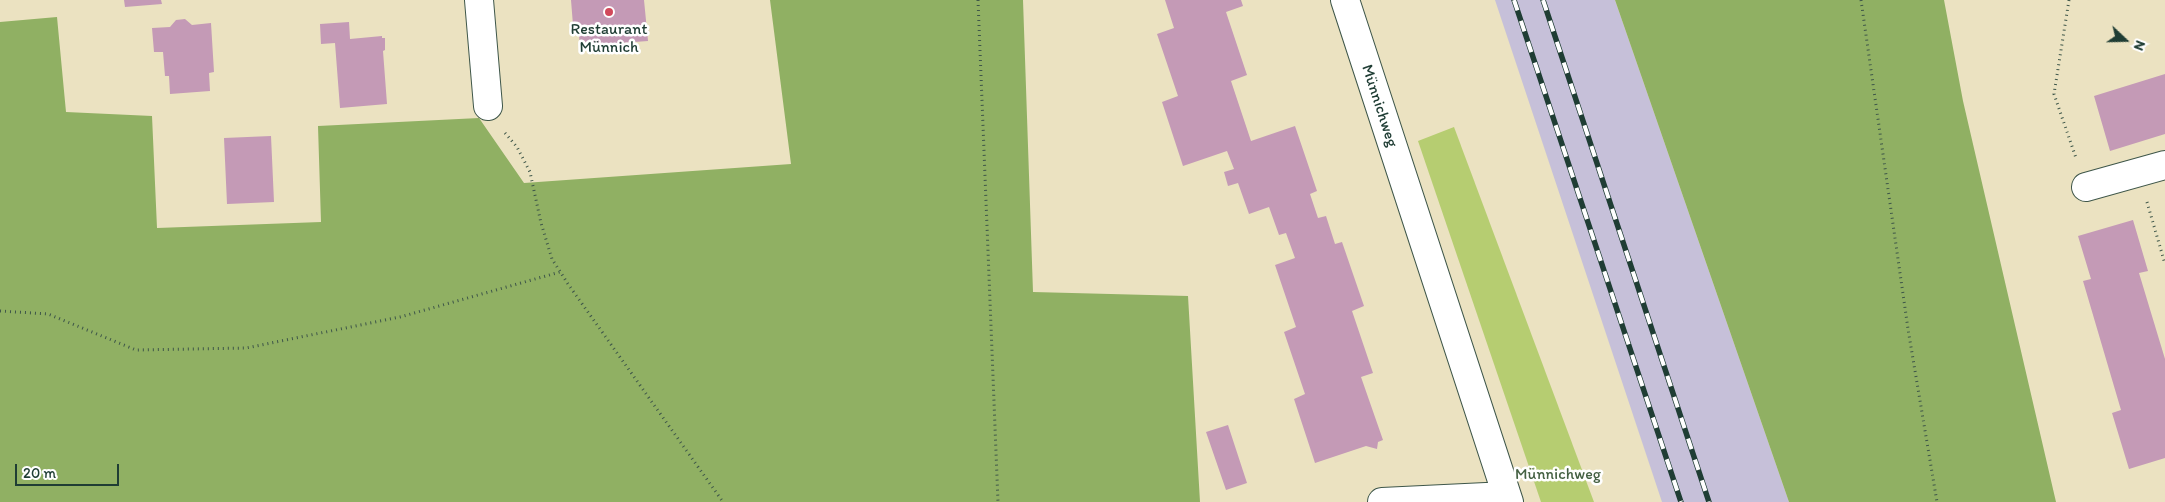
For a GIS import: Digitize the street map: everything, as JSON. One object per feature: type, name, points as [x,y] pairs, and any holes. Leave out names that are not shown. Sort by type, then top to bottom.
[{"type":"street","points":[[479,0],[488,106]]},
{"type":"street","name":"Münnichweg","points":[[1345,0],[1508,499],[1382,502]]},
{"type":"street","points":[[2086,187],[2165,165]]},
{"type":"path","points":[[978,0],[998,502]]},
{"type":"path","points":[[1861,0],[1908,329],[1937,502]]},
{"type":"path","points":[[2069,0],[2054,94],[2086,187]]},
{"type":"path","points":[[488,106],[501,129],[517,147],[530,172],[541,223],[552,259],[723,502]]},
{"type":"path","points":[[2138,172],[2165,264]]},
{"type":"path","points":[[0,310],[48,314],[136,350],[246,348],[400,317],[560,272]]},
{"type":"shaded area","points":[[1495,0],[1615,0],[1789,502],[1662,502]]},
{"type":"green space","points":[[770,0],[1023,0],[1033,292],[1188,296],[1200,502],[0,502],[0,22],[57,17],[66,112],[152,116],[157,228],[321,222],[318,126],[479,118],[524,183],[791,164]]},
{"type":"green space","points":[[1615,0],[1944,0],[1963,101],[2056,502],[1789,502]]},
{"type":"green space","name":"Münnichweg","points":[[1454,127],[1594,502],[1541,502],[1418,141]]},
{"type":"building","points":[[124,0],[161,0],[162,4],[125,7]]},
{"type":"building","name":"Restaurant Münnich","points":[[571,0],[644,0],[648,41],[580,46],[578,25],[573,25]]},
{"type":"building","points":[[1165,0],[1241,0],[1243,6],[1226,12],[1247,75],[1231,81],[1251,141],[1295,126],[1317,191],[1310,194],[1318,218],[1326,216],[1335,244],[1342,242],[1364,306],[1352,311],[1373,373],[1361,377],[1383,440],[1378,442],[1377,449],[1366,446],[1315,463],[1294,399],[1305,394],[1284,332],[1296,327],[1275,265],[1295,258],[1286,233],[1279,235],[1269,207],[1249,214],[1238,183],[1228,186],[1224,172],[1234,169],[1227,151],[1183,166],[1162,102],[1178,96],[1157,34],[1174,28]]},
{"type":"building","points":[[185,19],[192,25],[211,23],[214,72],[209,73],[210,91],[170,94],[169,76],[165,76],[163,52],[154,52],[152,28],[170,27],[176,20]]},
{"type":"building","points":[[349,22],[350,39],[382,36],[382,38],[385,38],[385,50],[383,51],[387,104],[340,108],[335,43],[321,44],[320,24]]},
{"type":"building","points":[[2165,74],[2165,134],[2110,151],[2094,96]]},
{"type":"building","points":[[271,136],[274,202],[227,204],[224,138]]},
{"type":"building","points":[[2133,220],[2148,271],[2139,273],[2165,359],[2165,458],[2129,469],[2112,413],[2121,410],[2083,281],[2091,279],[2078,236]]},
{"type":"building","points":[[1228,425],[1247,483],[1226,490],[1206,432]]},
{"type":"railway","points":[[1514,0],[1681,502]]},
{"type":"railway","points":[[1543,0],[1709,502]]},
{"type":"place","name":"Restaurant Münnich","points":[[609,12]]}]
